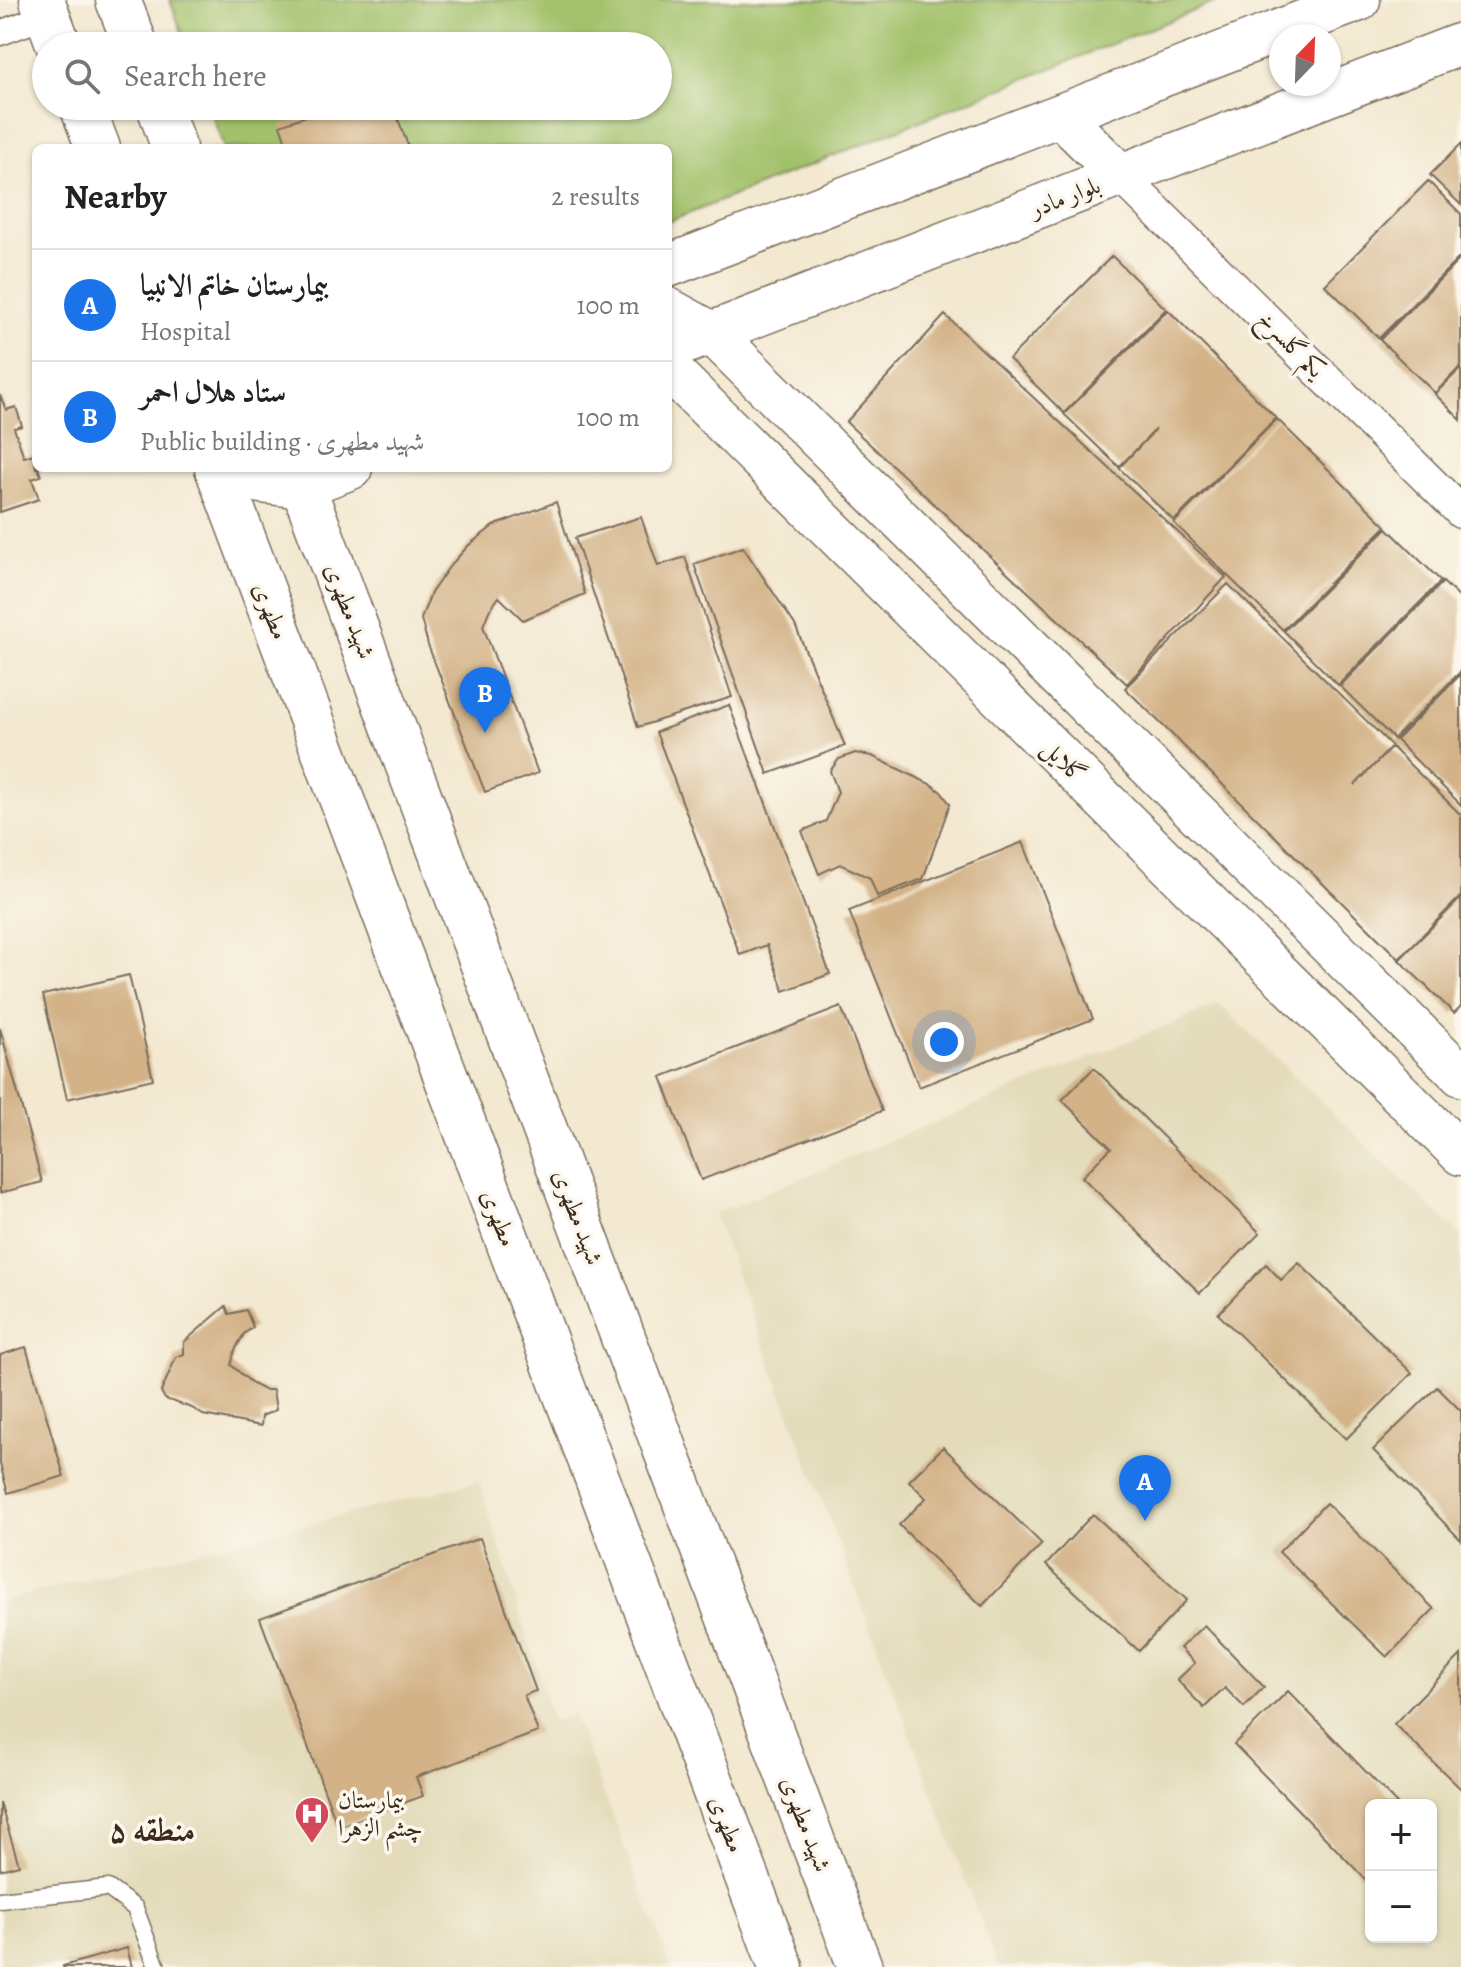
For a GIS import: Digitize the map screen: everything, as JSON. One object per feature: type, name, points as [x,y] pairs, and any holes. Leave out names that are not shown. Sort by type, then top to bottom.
[{"type":"main road","points":[[118,0],[131,32]]},
{"type":"main road","points":[[87,120],[96,144]]},
{"type":"main road","points":[[164,120],[173,144]]},
{"type":"main road","name":"مطهری","points":[[222,472],[781,1967]]},
{"type":"main road","points":[[235,472],[300,477]]},
{"type":"main road","name":"شهید مطهری","points":[[300,477],[860,1967]]},
{"type":"street","points":[[672,264],[1359,0]]},
{"type":"street","points":[[0,33],[50,20]]},
{"type":"street","name":"بلوار مادر","points":[[672,348],[1461,44]]},
{"type":"street","points":[[1061,116],[1121,176]]},
{"type":"street","name":"یکم گلسرخ","points":[[1121,176],[1461,512]]},
{"type":"street","points":[[672,311],[712,333],[1461,1075]]},
{"type":"street","name":"گلایل","points":[[672,372],[1461,1154]]},
{"type":"street","points":[[300,477],[328,472]]},
{"type":"lane","points":[[0,1900],[108,1888],[135,1908],[157,1967]]},
{"type":"shaded area","points":[[1219,1004],[1461,1236],[1461,1967],[998,1967],[714,1214]]},
{"type":"shaded area","name":"بیمارستان چشم الزهرا","points":[[479,1481],[553,1721],[573,1714],[671,1967],[0,1967],[0,1601]]},
{"type":"green space","points":[[170,0],[1221,0],[672,220],[672,144],[223,144],[214,120],[672,120],[672,32],[182,32]]},
{"type":"building","points":[[294,120],[398,120],[407,144],[287,144],[280,125]]},
{"type":"building","points":[[1461,144],[1461,205],[1430,175]]},
{"type":"building","points":[[1428,181],[1461,214],[1461,256],[1379,338],[1325,285]]},
{"type":"building","points":[[1112,256],[1166,309],[1064,413],[1009,359]]},
{"type":"building","points":[[1461,258],[1461,366],[1435,393],[1380,340]]},
{"type":"building","points":[[1168,310],[1276,418],[1174,521],[1119,468],[1156,429],[1119,467],[1064,414]]},
{"type":"building","points":[[945,315],[1226,577],[1127,684],[846,422]]},
{"type":"building","points":[[1461,368],[1461,420],[1435,394]]},
{"type":"building","points":[[0,395],[6,410],[16,407],[22,426],[14,428],[24,457],[32,455],[32,472],[40,472],[41,476],[32,479],[39,499],[0,512]]},
{"type":"building","points":[[1277,419],[1386,526],[1283,630],[1174,523]]},
{"type":"building","points":[[556,502],[585,594],[523,620],[499,597],[489,611],[483,626],[538,773],[485,792],[428,645],[421,619],[431,593],[468,546],[493,526]]},
{"type":"building","points":[[641,517],[658,566],[685,557],[732,697],[638,727],[575,538]]},
{"type":"building","points":[[1387,528],[1441,581],[1338,685],[1284,631]]},
{"type":"building","points":[[743,547],[795,625],[845,746],[768,774],[694,564]]},
{"type":"building","points":[[1443,582],[1461,599],[1461,671],[1394,739],[1340,686]]},
{"type":"building","points":[[1228,584],[1392,746],[1355,785],[1392,747],[1461,815],[1461,896],[1399,959],[1125,688]]},
{"type":"building","points":[[1461,674],[1461,805],[1396,740]]},
{"type":"building","points":[[729,705],[830,974],[784,991],[767,945],[740,955],[656,732]]},
{"type":"building","points":[[855,753],[872,756],[932,785],[950,804],[923,879],[877,896],[870,878],[840,864],[819,874],[802,831],[826,821],[838,792],[830,771],[839,759]]},
{"type":"building","points":[[1023,842],[1093,1019],[919,1087],[849,911]]},
{"type":"building","points":[[1461,898],[1461,1006],[1454,1013],[1399,960]]},
{"type":"building","points":[[129,975],[153,1079],[67,1099],[43,995]]},
{"type":"building","points":[[841,1007],[882,1111],[701,1180],[661,1077]]},
{"type":"building","points":[[0,1028],[42,1182],[0,1193]]},
{"type":"building","points":[[1094,1068],[1260,1233],[1200,1293],[1082,1177],[1111,1148],[1062,1100]]},
{"type":"building","points":[[1299,1263],[1412,1373],[1346,1439],[1218,1314],[1266,1264],[1281,1280]]},
{"type":"building","points":[[226,1306],[229,1314],[246,1310],[253,1327],[244,1334],[231,1365],[254,1385],[273,1390],[276,1410],[262,1416],[261,1426],[203,1415],[165,1399],[161,1392],[176,1357],[184,1354],[184,1342]]},
{"type":"building","points":[[26,1347],[64,1476],[8,1493],[0,1464],[0,1355]]},
{"type":"building","points":[[1437,1387],[1461,1411],[1461,1540],[1373,1450]]},
{"type":"building","points":[[943,1447],[1042,1544],[982,1606],[899,1525],[926,1498],[909,1481]]},
{"type":"building","points":[[1326,1503],[1434,1609],[1387,1657],[1279,1552]]},
{"type":"building","points":[[1093,1514],[1187,1600],[1139,1651],[1046,1565]]},
{"type":"building","points":[[480,1538],[536,1691],[524,1695],[538,1732],[416,1777],[423,1796],[338,1827],[260,1618]]},
{"type":"building","points":[[1204,1625],[1264,1687],[1244,1707],[1225,1688],[1204,1708],[1177,1680],[1195,1663],[1180,1648]]},
{"type":"building","points":[[1461,1655],[1461,1789],[1394,1724]]},
{"type":"building","points":[[1288,1691],[1392,1799],[1365,1799],[1365,1879],[1234,1744]]},
{"type":"building","points":[[0,1803],[19,1865],[0,1870]]},
{"type":"building","points":[[127,1948],[132,1967],[63,1967],[63,1966]]},
{"type":"place","name":"ستاد هلال احمر","points":[[485,733]]},
{"type":"place","name":"بیمارستان خاتم الانبیا","points":[[1145,1521]]},
{"type":"place","name":"بیمارستان چشم الزهرا","points":[[312,1845]]},
{"type":"district","name":"منطقه ۵","points":[[152,1830]]}]
